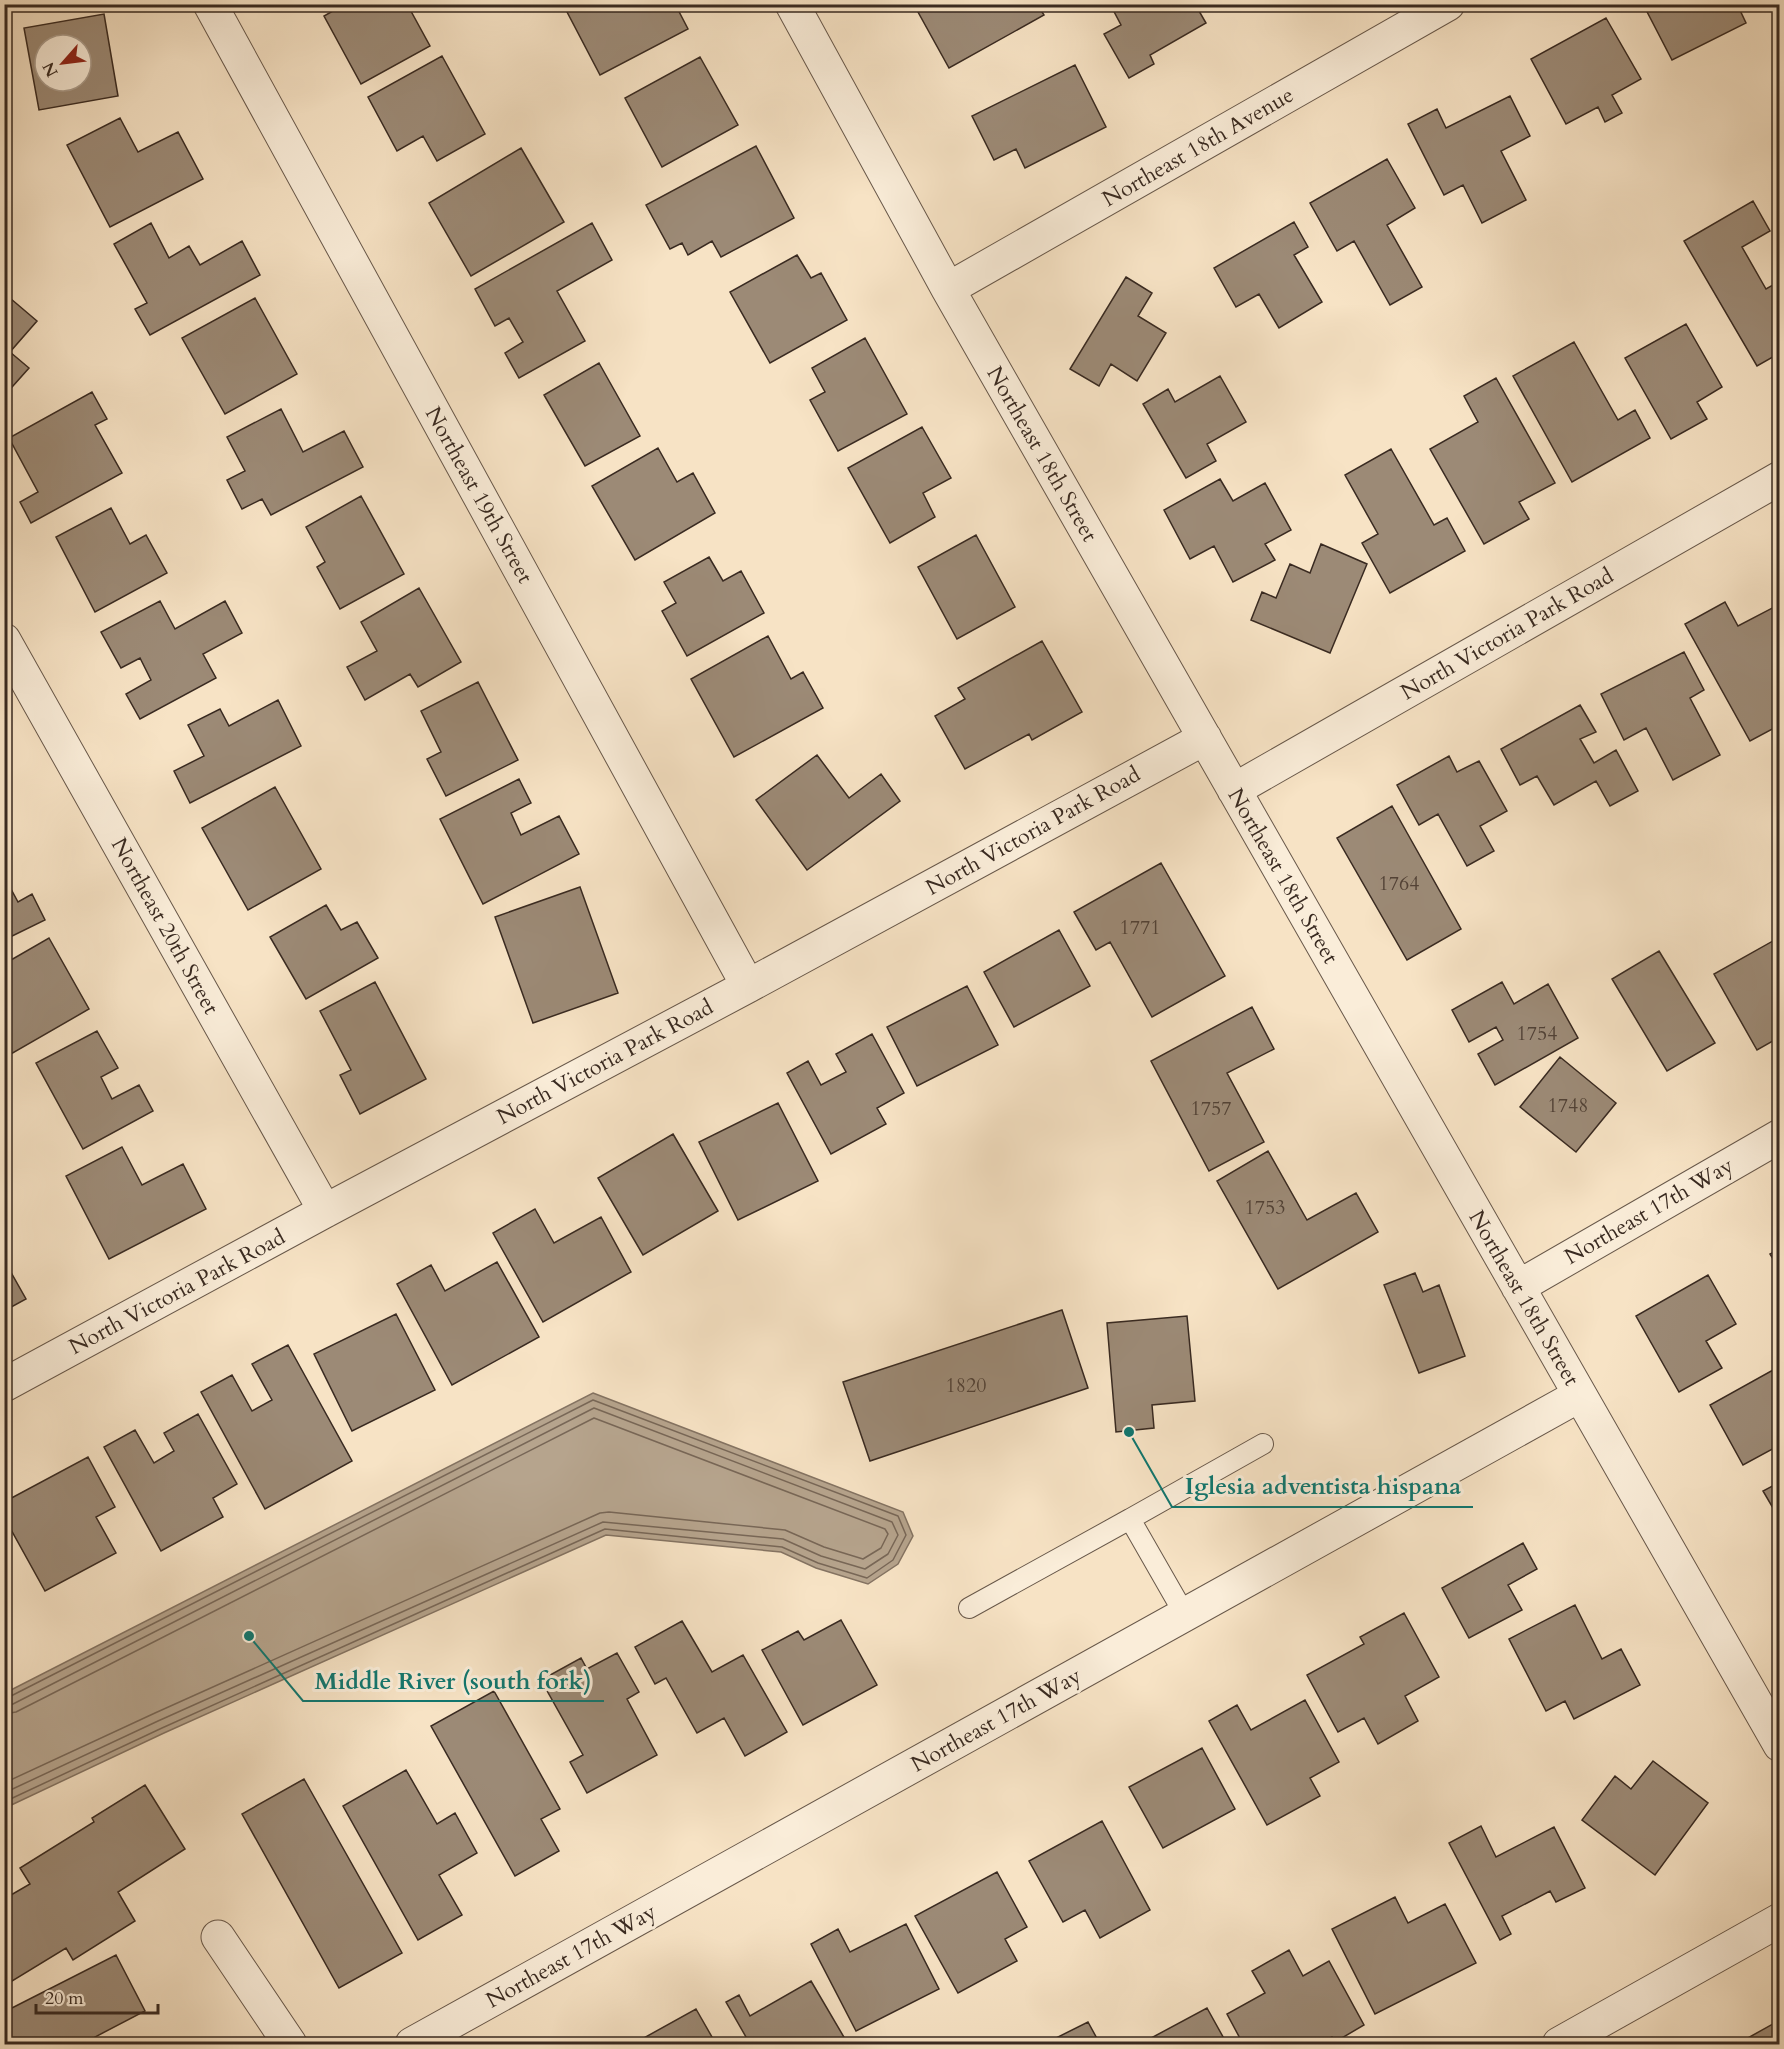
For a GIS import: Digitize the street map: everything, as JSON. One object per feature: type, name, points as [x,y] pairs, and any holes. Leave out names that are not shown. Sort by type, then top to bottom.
[{"type":"street","name":"Northeast 19th Street","points":[[210,4],[748,986]]},
{"type":"street","name":"Northeast 18th Street","points":[[792,4],[948,289],[1779,1745]]},
{"type":"street","name":"Northeast 18th Avenue","points":[[948,289],[1448,4]]},
{"type":"street","name":"North Victoria Park Road","points":[[1234,790],[1779,478]]},
{"type":"street","name":"Northeast 20th Street","points":[[4,640],[325,1211]]},
{"type":"street","name":"North Victoria Park Road","points":[[4,1385],[1205,738]]},
{"type":"street","name":"Northeast 17th Way","points":[[1518,1287],[1779,1136]]},
{"type":"street","name":"Northeast 17th Way","points":[[412,2044],[1580,1395]]},
{"type":"street","points":[[1559,2044],[1779,1920]]},
{"type":"street","points":[[218,1937],[290,2044]]},
{"type":"lane","points":[[969,1608],[1263,1444]]},
{"type":"lane","points":[[1130,1518],[1185,1615]]},
{"type":"water","points":[[593,1393],[903,1512],[913,1536],[898,1564],[868,1584],[816,1568],[781,1552],[606,1535],[164,1733],[5,1808],[5,1693]]},
{"type":"building","points":[[345,4],[407,4],[430,46],[361,84],[324,16]]},
{"type":"building","points":[[576,4],[675,4],[688,29],[600,75],[566,10]]},
{"type":"building","points":[[932,4],[1037,4],[1044,15],[949,68],[918,12]]},
{"type":"building","points":[[1110,4],[1195,4],[1206,23],[1150,55],[1154,64],[1129,78],[1104,34],[1121,25]]},
{"type":"building","points":[[1643,4],[1737,4],[1746,23],[1672,60]]},
{"type":"building","points":[[104,14],[118,96],[39,110],[36,93],[93,93],[93,33],[33,33],[33,77],[24,28]]},
{"type":"building","points":[[1606,18],[1641,79],[1612,95],[1622,113],[1605,122],[1598,107],[1566,124],[1531,59]]},
{"type":"building","points":[[442,56],[485,134],[437,161],[423,136],[397,151],[368,97]]},
{"type":"building","points":[[700,57],[738,125],[662,167],[625,98]]},
{"type":"building","points":[[1075,65],[1106,127],[1025,168],[1016,149],[994,160],[972,116]]},
{"type":"building","points":[[1510,96],[1530,136],[1501,151],[1526,200],[1482,223],[1463,185],[1444,195],[1408,124],[1437,109],[1446,128]]},
{"type":"building","points":[[120,118],[138,152],[178,132],[203,179],[110,227],[67,145]]},
{"type":"building","points":[[756,146],[794,218],[721,257],[712,241],[688,255],[682,243],[670,249],[646,205]]},
{"type":"building","points":[[521,148],[564,222],[471,276],[429,203]]},
{"type":"building","points":[[1387,159],[1415,208],[1387,225],[1422,287],[1390,305],[1354,241],[1337,251],[1310,203]]},
{"type":"building","points":[[1753,201],[1770,231],[1742,247],[1766,289],[1780,281],[1780,353],[1757,366],[1684,241]]},
{"type":"building","points":[[1294,222],[1308,247],[1294,255],[1322,302],[1279,328],[1259,294],[1236,307],[1214,268]]},
{"type":"building","points":[[151,223],[169,258],[189,246],[200,265],[242,241],[260,275],[150,335],[135,309],[147,303],[114,244]]},
{"type":"building","points":[[592,223],[612,260],[557,291],[585,341],[519,378],[505,353],[523,342],[509,318],[495,326],[475,289]]},
{"type":"building","points":[[797,255],[811,278],[821,273],[847,320],[770,363],[730,292]]},
{"type":"building","points":[[1126,277],[1152,293],[1138,316],[1166,333],[1137,381],[1111,364],[1099,386],[1070,369]]},
{"type":"building","points":[[4,293],[37,321],[10,352],[29,368],[4,396]]},
{"type":"building","points":[[255,298],[297,374],[225,414],[182,338]]},
{"type":"building","points":[[1686,324],[1722,387],[1697,402],[1707,419],[1671,439],[1625,358]]},
{"type":"building","points":[[865,338],[907,414],[838,451],[810,400],[825,392],[812,368]]},
{"type":"building","points":[[1574,342],[1618,420],[1635,410],[1650,438],[1572,482],[1513,376]]},
{"type":"building","points":[[599,363],[640,436],[585,466],[544,395]]},
{"type":"building","points":[[1220,376],[1246,422],[1207,444],[1216,461],[1186,478],[1143,404],[1168,389],[1175,402]]},
{"type":"building","points":[[1496,378],[1555,483],[1519,502],[1529,519],[1484,544],[1430,449],[1478,422],[1464,396]]},
{"type":"building","points":[[92,392],[107,419],[95,425],[122,473],[31,523],[20,502],[38,492],[9,438]]},
{"type":"building","points":[[281,409],[303,452],[344,431],[363,467],[271,515],[262,499],[242,509],[227,480],[245,471],[227,437]]},
{"type":"building","points":[[922,427],[951,478],[923,493],[935,517],[890,543],[848,468]]},
{"type":"building","points":[[658,448],[677,482],[693,473],[715,513],[635,560],[592,486]]},
{"type":"building","points":[[1391,449],[1434,525],[1447,518],[1465,551],[1390,593],[1362,543],[1378,534],[1345,475]]},
{"type":"building","points":[[1220,479],[1233,501],[1265,483],[1291,530],[1265,544],[1275,560],[1233,582],[1214,546],[1190,559],[1164,510]]},
{"type":"building","points":[[361,496],[404,574],[340,609],[317,567],[325,562],[306,527]]},
{"type":"building","points":[[111,508],[130,544],[146,535],[167,573],[95,612],[56,537]]},
{"type":"building","points":[[976,535],[1015,607],[957,639],[918,567]]},
{"type":"building","points":[[1321,544],[1367,564],[1330,653],[1251,620],[1262,592],[1276,598],[1290,564],[1310,573]]},
{"type":"building","points":[[709,557],[723,581],[741,571],[764,613],[687,656],[662,611],[676,603],[664,582]]},
{"type":"building","points":[[419,588],[461,662],[418,687],[410,674],[365,700],[347,667],[377,651],[361,622]]},
{"type":"building","points":[[160,601],[175,629],[225,601],[242,633],[203,654],[216,678],[140,719],[126,694],[151,680],[140,658],[121,668],[101,632]]},
{"type":"building","points":[[1725,602],[1738,626],[1780,604],[1780,725],[1750,741],[1685,624]]},
{"type":"building","points":[[768,636],[791,679],[803,672],[823,708],[734,757],[691,679]]},
{"type":"building","points":[[1042,641],[1082,712],[1032,740],[1029,734],[965,769],[935,716],[965,699],[958,688]]},
{"type":"building","points":[[1684,652],[1704,690],[1690,698],[1720,755],[1673,780],[1646,728],[1624,740],[1601,694]]},
{"type":"building","points":[[478,682],[518,760],[446,796],[427,759],[441,752],[421,711]]},
{"type":"building","points":[[278,700],[301,746],[190,803],[174,771],[204,756],[188,725],[220,709],[229,726]]},
{"type":"building","points":[[1580,705],[1596,732],[1580,739],[1594,763],[1616,750],[1638,791],[1610,806],[1596,781],[1554,805],[1537,776],[1520,785],[1501,749]]},
{"type":"building","points":[[817,755],[849,798],[881,774],[900,801],[807,870],[756,800]]},
{"type":"building","points":[[1449,756],[1457,772],[1479,761],[1507,811],[1480,826],[1494,851],[1467,866],[1438,814],[1419,825],[1397,785]]},
{"type":"building","points":[[519,779],[531,803],[511,813],[521,835],[559,816],[579,854],[483,904],[440,819]]},
{"type":"building","points":[[275,787],[321,869],[248,910],[202,828]]},
{"type":"building","points":[[1392,806],[1461,929],[1407,960],[1337,838]]},
{"type":"building","points":[[1161,863],[1225,976],[1152,1017],[1110,942],[1096,950],[1074,912]]},
{"type":"building","points":[[4,876],[18,902],[32,894],[45,920],[4,940]]},
{"type":"building","points":[[580,887],[618,993],[533,1023],[495,917]]},
{"type":"building","points":[[326,905],[341,930],[357,922],[378,958],[306,999],[270,937]]},
{"type":"building","points":[[1059,930],[1090,986],[1014,1027],[984,972]]},
{"type":"building","points":[[1780,937],[1780,1037],[1757,1050],[1714,974]]},
{"type":"building","points":[[49,938],[89,1009],[4,1058],[4,964]]},
{"type":"building","points":[[1659,951],[1715,1043],[1667,1071],[1612,979]]},
{"type":"building","points":[[375,982],[426,1079],[360,1114],[340,1075],[351,1070],[320,1011]]},
{"type":"building","points":[[1502,982],[1514,1004],[1548,984],[1578,1038],[1495,1085],[1478,1054],[1503,1040],[1496,1027],[1469,1042],[1452,1010]]},
{"type":"building","points":[[967,986],[998,1045],[917,1086],[887,1027]]},
{"type":"building","points":[[1252,1007],[1274,1049],[1227,1073],[1264,1142],[1209,1171],[1151,1061]]},
{"type":"building","points":[[97,1031],[118,1068],[101,1077],[112,1099],[139,1085],[153,1111],[83,1149],[36,1063]]},
{"type":"building","points":[[872,1034],[904,1093],[877,1108],[886,1124],[831,1154],[787,1073],[808,1061],[821,1085],[846,1072],[836,1054]]},
{"type":"building","points":[[1560,1057],[1616,1103],[1576,1152],[1520,1107]]},
{"type":"building","points":[[778,1103],[818,1181],[738,1220],[699,1142]]},
{"type":"building","points":[[673,1134],[718,1211],[643,1255],[598,1178]]},
{"type":"building","points":[[122,1147],[142,1185],[183,1164],[206,1209],[109,1259],[66,1176]]},
{"type":"building","points":[[1268,1151],[1307,1220],[1356,1193],[1378,1232],[1278,1289],[1217,1181]]},
{"type":"building","points":[[535,1209],[554,1243],[601,1217],[631,1272],[543,1322],[493,1233]]},
{"type":"building","points":[[1780,1249],[1780,1270],[1770,1254]]},
{"type":"building","points":[[4,1260],[26,1299],[4,1311]]},
{"type":"building","points":[[497,1262],[539,1337],[452,1385],[397,1284],[431,1265],[445,1291]]},
{"type":"building","points":[[1415,1273],[1423,1292],[1439,1285],[1465,1356],[1419,1373],[1384,1285]]},
{"type":"building","points":[[1708,1275],[1736,1324],[1706,1341],[1722,1368],[1679,1392],[1636,1316]]},
{"type":"building","points":[[1062,1310],[1088,1388],[870,1461],[843,1382]]},
{"type":"building","points":[[396,1314],[435,1390],[352,1431],[314,1354]]},
{"type":"building","points":[[1187,1316],[1195,1401],[1152,1405],[1154,1428],[1116,1432],[1107,1323]]},
{"type":"building","points":[[288,1345],[352,1461],[265,1509],[201,1392],[232,1375],[252,1411],[272,1400],[252,1364]]},
{"type":"building","points":[[1773,1370],[1780,1380],[1780,1445],[1743,1465],[1710,1405]]},
{"type":"building","points":[[198,1414],[237,1484],[213,1498],[223,1517],[161,1551],[104,1447],[135,1430],[154,1463],[174,1451],[164,1433]]},
{"type":"building","points":[[88,1457],[115,1507],[96,1517],[116,1553],[45,1591],[4,1517],[4,1502]]},
{"type":"building","points":[[1780,1482],[1780,1520],[1763,1491]]},
{"type":"building","points":[[1523,1543],[1537,1569],[1508,1585],[1522,1610],[1469,1638],[1442,1588]]},
{"type":"building","points":[[1575,1605],[1602,1659],[1621,1649],[1640,1685],[1574,1719],[1565,1701],[1546,1711],[1509,1639]]},
{"type":"building","points":[[1404,1613],[1439,1677],[1405,1696],[1418,1721],[1378,1744],[1364,1718],[1338,1732],[1307,1675],[1364,1644],[1360,1637]]},
{"type":"building","points":[[841,1620],[877,1685],[803,1725],[762,1650],[798,1631],[804,1640]]},
{"type":"building","points":[[682,1621],[712,1672],[743,1655],[787,1732],[745,1756],[724,1718],[697,1733],[666,1678],[655,1684],[635,1647]]},
{"type":"building","points":[[617,1653],[639,1692],[627,1699],[657,1755],[587,1793],[570,1762],[583,1755],[541,1680],[581,1658],[587,1669]]},
{"type":"building","points":[[494,1691],[560,1809],[541,1819],[559,1851],[515,1876],[431,1726]]},
{"type":"building","points":[[1305,1700],[1339,1762],[1310,1778],[1320,1796],[1267,1825],[1209,1721],[1237,1705],[1251,1730]]},
{"type":"building","points":[[1202,1748],[1235,1809],[1163,1848],[1129,1787]]},
{"type":"building","points":[[1653,1761],[1708,1803],[1655,1875],[1582,1820],[1615,1776],[1631,1789]]},
{"type":"building","points":[[406,1770],[437,1824],[455,1813],[477,1853],[439,1875],[462,1915],[418,1940],[343,1806]]},
{"type":"building","points":[[304,1779],[402,1953],[339,1988],[242,1814]]},
{"type":"building","points":[[145,1785],[185,1849],[118,1892],[135,1921],[73,1960],[66,1948],[4,1986],[4,1899],[30,1884],[20,1868],[94,1822],[92,1818]]},
{"type":"building","points":[[1102,1821],[1150,1910],[1100,1938],[1085,1910],[1063,1922],[1029,1861]]},
{"type":"building","points":[[1481,1826],[1496,1857],[1554,1827],[1585,1888],[1556,1902],[1550,1891],[1502,1916],[1511,1934],[1500,1940],[1449,1843]]},
{"type":"building","points":[[997,1872],[1027,1927],[1005,1939],[1017,1961],[958,1993],[915,1916]]},
{"type":"building","points":[[1395,1897],[1408,1923],[1445,1904],[1476,1963],[1375,2014],[1332,1929]]},
{"type":"building","points":[[906,1924],[939,1989],[856,2031],[811,1944],[838,1929],[850,1952]]},
{"type":"building","points":[[1289,1950],[1303,1976],[1329,1961],[1364,2025],[1335,2042],[1332,2037],[1318,2044],[1243,2044],[1227,2014],[1265,1993],[1252,1971]]},
{"type":"building","points":[[116,1955],[145,2011],[95,2037],[98,2044],[4,2044],[4,2012]]},
{"type":"building","points":[[811,1981],[848,2044],[750,2044],[726,2002],[739,1995],[750,2016]]},
{"type":"building","points":[[1207,2008],[1227,2044],[1140,2044]]},
{"type":"building","points":[[696,2009],[716,2044],[633,2044]]},
{"type":"building","points":[[1780,2020],[1780,2044],[1737,2044]]},
{"type":"building","points":[[1088,2022],[1100,2044],[1060,2044],[1056,2038]]},
{"type":"place","name":"Iglesia adventista hispana","points":[[1129,1432]]},
{"type":"place","name":"Middle River (south fork)","points":[[249,1636]]}]
